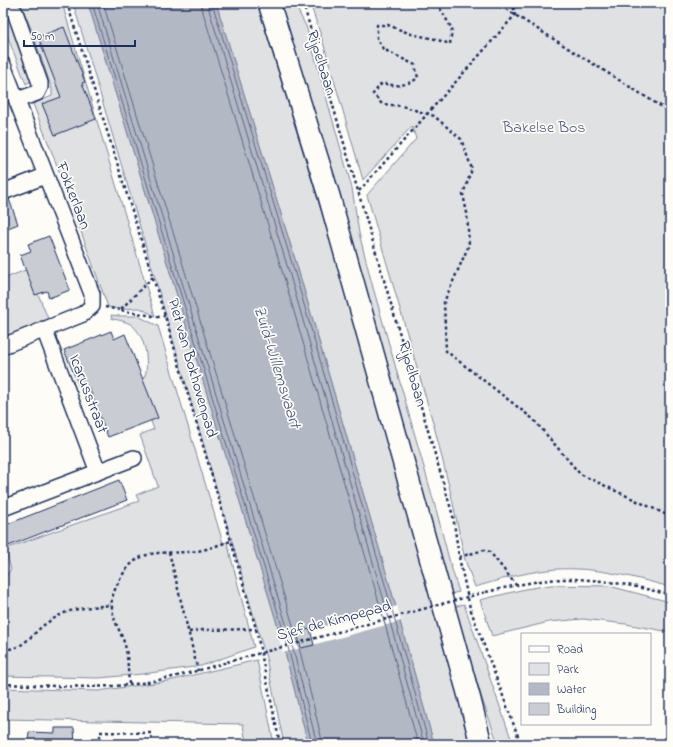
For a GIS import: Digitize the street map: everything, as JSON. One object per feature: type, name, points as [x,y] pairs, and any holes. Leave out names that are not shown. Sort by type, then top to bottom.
[{"type":"main road","name":"Rijpelbaan","points":[[269,3],[329,196],[481,744]]},
{"type":"main road","name":"Rijpelbaan","points":[[470,700],[491,744]]},
{"type":"street","points":[[14,12],[40,83],[37,93],[17,100]]},
{"type":"street","name":"Fokkerlaan","points":[[3,65],[92,294],[92,306],[83,314],[44,330]]},
{"type":"street","points":[[3,192],[45,176]]},
{"type":"street","points":[[3,346],[44,330]]},
{"type":"street","name":"Icarusstraat","points":[[44,330],[98,472]]},
{"type":"street","points":[[3,508],[134,458]]},
{"type":"path","name":"Piet van Bokhovenpad","points":[[67,3],[165,316],[256,629],[280,744]]},
{"type":"path","name":"Rijpelbaan","points":[[303,3],[453,516],[459,557],[470,608],[521,744]]},
{"type":"path","points":[[437,3],[452,30],[450,44],[411,34],[388,25],[377,25],[377,38],[383,49],[415,65],[418,78],[408,84],[391,85],[382,83],[373,94],[382,104],[402,106],[434,116],[461,139],[472,169],[463,194],[467,213],[469,245],[444,302],[446,351],[533,419],[580,474],[665,514],[670,522]]},
{"type":"path","points":[[496,3],[670,112]]},
{"type":"path","points":[[513,3],[515,15]]},
{"type":"path","points":[[591,3],[597,5],[603,3]]},
{"type":"path","points":[[359,191],[515,15]]},
{"type":"path","points":[[153,277],[120,310],[165,316]]},
{"type":"path","points":[[129,684],[125,646],[111,606],[114,590],[124,571],[137,559],[155,552],[185,552],[201,550],[230,541]]},
{"type":"path","points":[[459,557],[484,550],[490,552],[516,585]]},
{"type":"path","points":[[169,552],[198,671]]},
{"type":"path","name":"Sjef de Kimpepad","points":[[3,684],[76,686],[129,684],[198,671],[516,585],[567,579],[613,581],[670,595]]},
{"type":"path","points":[[3,649],[8,649],[26,642],[44,625],[61,615],[82,608],[111,606]]},
{"type":"path","points":[[189,632],[204,630],[256,629]]},
{"type":"path","points":[[100,744],[100,732],[151,733],[152,744]]},
{"type":"green space","points":[[3,3],[62,3],[155,316],[140,308],[119,309],[108,307],[61,176],[33,104],[52,96],[52,89],[32,31],[22,7],[7,10],[31,70],[31,81],[26,84],[3,25]]},
{"type":"green space","points":[[73,3],[88,3],[282,640],[308,744],[284,744],[266,658]]},
{"type":"green space","points":[[216,3],[257,3],[343,281],[474,744],[434,744],[298,269]]},
{"type":"green space","points":[[275,3],[294,3],[306,26],[352,188],[359,233],[372,284],[459,592],[450,594]]},
{"type":"green space","name":"Bakelse Bos","points":[[310,3],[670,3],[670,587],[609,572],[562,569],[529,573],[475,587],[465,560],[451,494],[434,426],[367,195],[416,139],[412,126],[363,180],[323,42]]},
{"type":"green space","points":[[28,269],[49,321],[3,338],[3,279]]},
{"type":"green space","points":[[111,315],[138,316],[158,326],[223,543],[227,542],[254,647],[201,666],[142,674],[99,678],[3,676],[3,576],[7,575],[11,569],[5,549],[139,501],[136,495],[158,486],[140,435],[154,429],[146,407],[142,388],[142,382],[147,367],[145,349],[138,332],[133,326],[128,323],[112,319]]},
{"type":"green space","points":[[551,585],[609,586],[670,602],[670,632],[626,624],[583,619],[549,622],[492,636],[480,600],[525,589]]},
{"type":"green space","points":[[464,604],[513,744],[498,744],[482,699],[454,607]]},
{"type":"green space","points":[[257,660],[274,744],[246,744],[243,724],[3,719],[3,688],[98,691],[168,681]]},
{"type":"water","name":"Zuid-Willemsvaart","points":[[88,3],[216,3],[298,269],[434,744],[308,744],[282,640]]},
{"type":"pier","points":[[397,606],[401,621],[283,653],[279,639]]},
{"type":"building","points":[[64,27],[85,82],[82,83],[96,119],[55,135],[42,104],[61,97],[38,37]]},
{"type":"building","points":[[9,199],[18,224],[3,230],[3,201]]},
{"type":"building","points":[[49,236],[70,290],[49,298],[47,291],[35,295],[20,255],[31,251],[28,244]]},
{"type":"building","points":[[111,331],[114,339],[125,334],[158,418],[108,437],[89,388],[81,391],[64,350]]},
{"type":"building","points":[[119,480],[127,500],[3,548],[3,526]]},
{"type":"building","points":[[310,629],[314,645],[301,648],[297,632]]},
{"type":"building","points":[[55,728],[74,728],[75,744],[28,744],[29,732],[55,733]]}]
